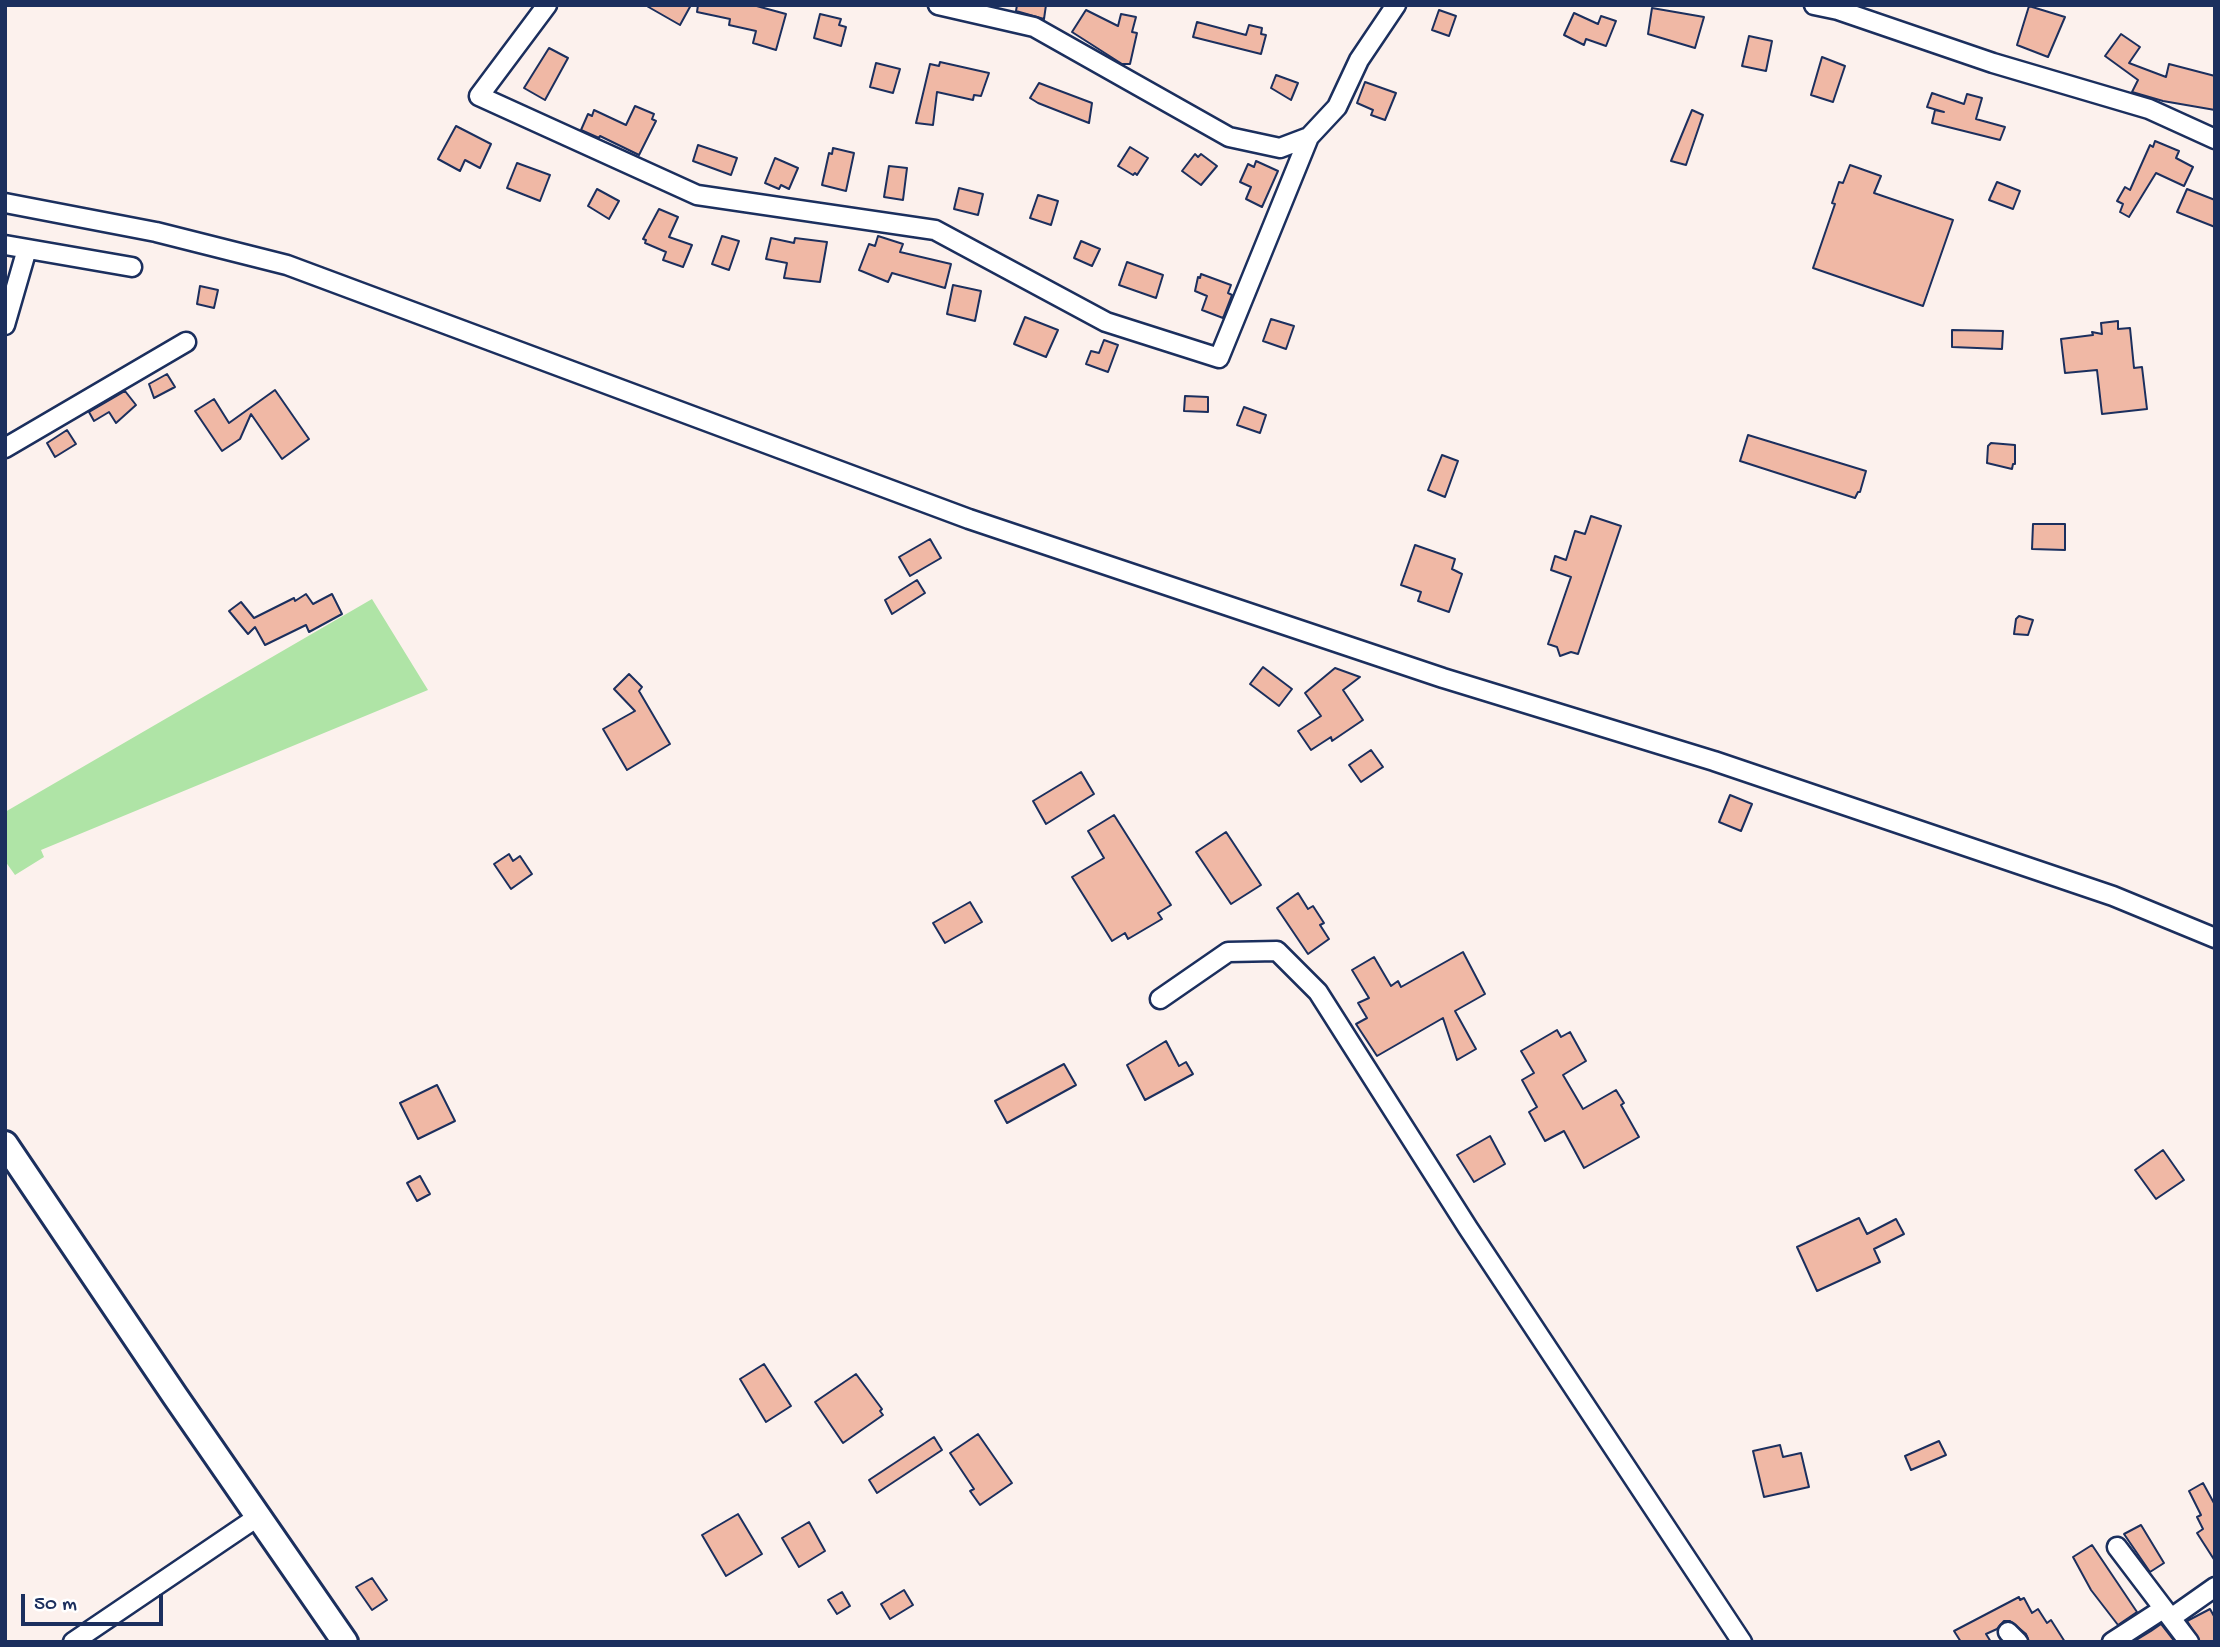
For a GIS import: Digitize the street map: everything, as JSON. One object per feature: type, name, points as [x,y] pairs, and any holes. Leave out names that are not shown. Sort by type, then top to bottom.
[{"type":"street","points":[[547,5],[479,96],[697,195],[935,230],[1106,322],[1219,358],[1309,137],[1337,107],[1359,60],[1396,5]]},
{"type":"street","points":[[938,5],[1034,27],[1229,137],[1280,148],[1309,137]]},
{"type":"street","points":[[1814,5],[1838,10],[1993,63],[2149,109],[2215,139]]},
{"type":"street","points":[[5,203],[156,232],[287,265],[969,519],[1443,678],[1714,761],[2113,896],[2215,938]]},
{"type":"street","points":[[5,245],[132,267]]},
{"type":"street","points":[[5,325],[27,249]]},
{"type":"street","points":[[5,448],[186,342]]},
{"type":"street","points":[[1160,999],[1228,952],[1277,951],[1318,992],[1468,1228],[1742,1642]]},
{"type":"street","points":[[5,1144],[345,1642]]},
{"type":"street","points":[[73,1642],[259,1516]]},
{"type":"street","points":[[2117,1547],[2189,1642]]},
{"type":"street","points":[[2112,1642],[2215,1587]]},
{"type":"green space","points":[[372,599],[428,690],[41,850],[44,857],[15,875],[5,861],[5,812]]},
{"type":"building","points":[[645,5],[691,5],[680,25]]},
{"type":"building","points":[[698,5],[753,5],[786,14],[776,50],[753,43],[756,31],[729,25],[730,19],[697,12]]},
{"type":"building","points":[[1017,5],[1046,5],[1044,19],[1016,11]]},
{"type":"building","points":[[2029,6],[2065,17],[2048,57],[2017,45]]},
{"type":"building","points":[[1652,8],[1704,17],[1695,48],[1648,34]]},
{"type":"building","points":[[1086,10],[1118,26],[1121,14],[1136,17],[1132,32],[1137,33],[1130,64],[1122,64],[1072,32]]},
{"type":"building","points":[[1439,10],[1456,16],[1449,36],[1432,30]]},
{"type":"building","points":[[1574,13],[1598,24],[1601,16],[1616,21],[1606,46],[1586,39],[1584,45],[1564,35]]},
{"type":"building","points":[[820,14],[841,19],[839,25],[846,27],[841,46],[814,38]]},
{"type":"building","points":[[1197,22],[1246,35],[1249,25],[1262,28],[1261,34],[1266,35],[1261,54],[1193,37]]},
{"type":"building","points":[[2121,34],[2140,47],[2129,63],[2166,77],[2169,64],[2215,76],[2215,110],[2163,101],[2132,92],[2138,80],[2105,56]]},
{"type":"building","points":[[1749,36],[1772,41],[1766,71],[1742,66]]},
{"type":"building","points":[[549,48],[568,58],[545,100],[524,88]]},
{"type":"building","points":[[1822,57],[1845,66],[1833,102],[1811,95]]},
{"type":"building","points":[[940,62],[989,73],[981,96],[974,95],[973,100],[937,92],[933,125],[916,123],[930,64],[939,66]]},
{"type":"building","points":[[876,63],[900,69],[893,93],[870,87]]},
{"type":"building","points":[[1276,75],[1298,83],[1291,100],[1271,88]]},
{"type":"building","points":[[1365,82],[1396,93],[1385,120],[1371,115],[1373,110],[1357,103]]},
{"type":"building","points":[[1039,83],[1092,103],[1089,123],[1030,98]]},
{"type":"building","points":[[1932,93],[1964,104],[1967,94],[1982,98],[1976,119],[2005,127],[2000,140],[1932,123],[1935,110],[1944,112],[1927,107]]},
{"type":"building","points":[[635,106],[654,114],[652,119],[656,121],[639,155],[581,130],[588,114],[592,116],[594,110],[626,125]]},
{"type":"building","points":[[1692,110],[1703,115],[1686,165],[1671,161]]},
{"type":"building","points":[[456,126],[491,144],[480,168],[465,160],[460,171],[438,159]]},
{"type":"building","points":[[2155,141],[2179,151],[2176,158],[2193,167],[2184,186],[2156,173],[2129,217],[2120,212],[2123,204],[2117,201],[2125,187],[2130,190],[2150,145],[2153,147]]},
{"type":"building","points":[[698,145],[737,158],[731,175],[693,161]]},
{"type":"building","points":[[1130,147],[1148,158],[1137,175],[1118,166]]},
{"type":"building","points":[[833,148],[854,153],[846,191],[822,185],[829,153],[832,154]]},
{"type":"building","points":[[1195,154],[1198,157],[1201,154],[1217,166],[1201,185],[1182,171]]},
{"type":"building","points":[[775,158],[798,168],[789,189],[781,185],[779,189],[765,183]]},
{"type":"building","points":[[1256,161],[1278,171],[1262,207],[1246,199],[1251,187],[1240,182],[1248,164],[1254,167]]},
{"type":"building","points":[[517,163],[550,175],[540,201],[507,188]]},
{"type":"building","points":[[1850,165],[1881,176],[1874,193],[1953,220],[1923,306],[1813,268],[1835,204],[1832,203],[1839,182],[1843,183]]},
{"type":"building","points":[[889,166],[907,168],[903,200],[884,197]]},
{"type":"building","points":[[1997,182],[2020,191],[2013,209],[1989,200]]},
{"type":"building","points":[[959,188],[983,194],[978,215],[954,209]]},
{"type":"building","points":[[597,189],[619,201],[609,219],[588,206]]},
{"type":"building","points":[[2187,189],[2215,200],[2215,227],[2177,212]]},
{"type":"building","points":[[1038,195],[1058,201],[1051,225],[1030,218]]},
{"type":"building","points":[[659,209],[678,217],[669,237],[692,245],[683,267],[663,260],[666,252],[645,243],[646,240],[643,239]]},
{"type":"building","points":[[722,236],[739,241],[729,270],[712,264]]},
{"type":"building","points":[[878,236],[903,244],[900,252],[951,264],[945,288],[892,273],[888,282],[859,270],[869,244],[875,246]]},
{"type":"building","points":[[771,238],[794,243],[795,238],[827,242],[820,282],[784,278],[787,263],[766,259]]},
{"type":"building","points":[[1081,241],[1100,249],[1092,266],[1074,258]]},
{"type":"building","points":[[1127,262],[1163,275],[1156,298],[1119,285]]},
{"type":"building","points":[[1201,274],[1231,285],[1228,293],[1232,295],[1223,318],[1202,310],[1207,296],[1195,291]]},
{"type":"building","points":[[953,285],[981,291],[975,321],[947,314]]},
{"type":"building","points":[[200,286],[218,290],[214,308],[197,304]]},
{"type":"building","points":[[1025,317],[1058,330],[1046,357],[1014,344]]},
{"type":"building","points":[[1271,319],[1294,326],[1286,349],[1263,341]]},
{"type":"building","points":[[2118,321],[2118,329],[2130,328],[2134,368],[2142,367],[2147,409],[2102,414],[2097,370],[2065,373],[2061,339],[2093,335],[2092,332],[2102,334],[2101,323]]},
{"type":"building","points":[[1952,330],[2003,331],[2002,349],[1952,347]]},
{"type":"building","points":[[1104,340],[1118,345],[1108,372],[1086,364],[1091,351],[1099,353]]},
{"type":"building","points":[[167,374],[175,387],[154,398],[149,384]]},
{"type":"building","points":[[275,390],[309,439],[282,459],[251,414],[240,439],[222,451],[195,411],[214,399],[229,423]]},
{"type":"building","points":[[125,391],[136,405],[116,423],[109,412],[94,421],[89,412]]},
{"type":"building","points":[[1185,396],[1208,397],[1208,412],[1184,411]]},
{"type":"building","points":[[1244,407],[1266,415],[1260,433],[1237,425]]},
{"type":"building","points":[[67,430],[76,444],[55,457],[47,443]]},
{"type":"building","points":[[1748,435],[1866,471],[1860,492],[1855,498],[1740,461]]},
{"type":"building","points":[[1991,443],[2015,445],[2015,464],[2012,469],[1987,463],[1988,446]]},
{"type":"building","points":[[1442,455],[1458,461],[1445,497],[1428,490]]},
{"type":"building","points":[[1591,516],[1621,526],[1578,654],[1571,652],[1560,656],[1557,647],[1548,644],[1571,577],[1551,570],[1555,556],[1566,560],[1575,531],[1585,534]]},
{"type":"building","points":[[2033,524],[2065,524],[2065,550],[2032,549]]},
{"type":"building","points":[[930,539],[941,558],[910,576],[899,557]]},
{"type":"building","points":[[1415,545],[1455,559],[1452,569],[1462,574],[1449,612],[1418,601],[1421,592],[1401,585]]},
{"type":"building","points":[[917,580],[925,593],[892,614],[885,600]]},
{"type":"building","points":[[306,594],[313,604],[332,594],[342,614],[309,632],[306,625],[265,645],[255,627],[248,634],[229,611],[241,602],[254,618]]},
{"type":"building","points":[[2019,616],[2033,620],[2028,635],[2014,634]]},
{"type":"building","points":[[1263,667],[1292,689],[1279,706],[1250,684]]},
{"type":"building","points":[[1335,668],[1360,677],[1343,690],[1363,720],[1332,741],[1331,737],[1311,750],[1298,731],[1321,716],[1305,693]]},
{"type":"building","points":[[629,674],[642,687],[639,691],[670,744],[627,770],[603,729],[635,711],[614,689]]},
{"type":"building","points":[[1371,750],[1383,767],[1361,782],[1349,765]]},
{"type":"building","points":[[1081,772],[1094,794],[1046,824],[1033,801]]},
{"type":"building","points":[[1730,795],[1752,804],[1741,831],[1719,822]]},
{"type":"building","points":[[1114,815],[1171,905],[1158,913],[1162,919],[1128,939],[1125,933],[1112,941],[1072,877],[1104,858],[1088,831]]},
{"type":"building","points":[[1226,832],[1261,885],[1231,904],[1196,852]]},
{"type":"building","points":[[509,854],[513,861],[520,856],[532,874],[511,889],[494,864]]},
{"type":"building","points":[[1298,893],[1308,909],[1313,906],[1324,923],[1320,925],[1329,939],[1308,954],[1277,908]]},
{"type":"building","points":[[970,902],[982,922],[945,943],[933,923]]},
{"type":"building","points":[[1463,952],[1485,994],[1455,1011],[1476,1049],[1457,1060],[1443,1018],[1377,1056],[1356,1024],[1367,1018],[1358,1003],[1369,998],[1352,970],[1374,957],[1391,986],[1398,981],[1401,987]]},
{"type":"building","points":[[1557,1030],[1561,1037],[1570,1032],[1586,1061],[1563,1075],[1583,1109],[1616,1090],[1624,1103],[1621,1105],[1639,1137],[1584,1168],[1564,1131],[1545,1141],[1529,1112],[1537,1107],[1522,1080],[1534,1073],[1521,1051]]},
{"type":"building","points":[[1166,1041],[1179,1066],[1186,1062],[1193,1074],[1145,1100],[1127,1065]]},
{"type":"building","points":[[1064,1064],[1076,1085],[1007,1123],[995,1101]]},
{"type":"building","points":[[437,1085],[455,1121],[418,1139],[400,1103]]},
{"type":"building","points":[[1490,1136],[1505,1164],[1474,1182],[1457,1155]]},
{"type":"building","points":[[2163,1150],[2184,1180],[2156,1199],[2135,1170]]},
{"type":"building","points":[[420,1176],[430,1194],[417,1201],[407,1183]]},
{"type":"building","points":[[1859,1218],[1867,1234],[1896,1219],[1904,1234],[1874,1249],[1880,1262],[1817,1291],[1797,1247]]},
{"type":"building","points":[[764,1364],[791,1406],[766,1422],[740,1379]]},
{"type":"building","points":[[856,1374],[882,1409],[880,1411],[883,1415],[843,1443],[815,1402]]},
{"type":"building","points":[[978,1434],[1012,1483],[980,1505],[970,1491],[974,1489],[950,1453]]},
{"type":"building","points":[[934,1437],[942,1450],[877,1493],[869,1480]]},
{"type":"building","points":[[1939,1441],[1946,1455],[1911,1470],[1905,1456]]},
{"type":"building","points":[[1780,1445],[1783,1457],[1801,1453],[1809,1487],[1764,1497],[1753,1451]]},
{"type":"building","points":[[2203,1483],[2215,1505],[2215,1561],[2197,1533],[2203,1529],[2197,1517],[2201,1515],[2189,1491]]},
{"type":"building","points":[[738,1514],[762,1554],[726,1576],[702,1535]]},
{"type":"building","points":[[809,1522],[825,1551],[799,1567],[782,1538]]},
{"type":"building","points":[[2141,1525],[2164,1563],[2150,1572],[2124,1534]]},
{"type":"building","points":[[2092,1545],[2137,1612],[2118,1625],[2091,1590],[2073,1557]]},
{"type":"building","points":[[372,1578],[387,1600],[372,1610],[356,1587]]},
{"type":"building","points":[[904,1590],[913,1605],[890,1619],[881,1604]]},
{"type":"building","points":[[842,1592],[850,1606],[837,1614],[828,1600]]},
{"type":"building","points":[[2019,1597],[2020,1600],[2024,1598],[2032,1613],[2038,1609],[2047,1623],[2051,1620],[2065,1642],[2029,1642],[2026,1634],[2010,1621],[2004,1621],[1997,1629],[1986,1634],[1991,1642],[1961,1642],[1954,1631]]},
{"type":"building","points":[[2210,1609],[2215,1618],[2215,1642],[2200,1642],[2187,1621]]},
{"type":"building","points":[[2161,1624],[2175,1642],[2133,1642],[2151,1631]]}]
